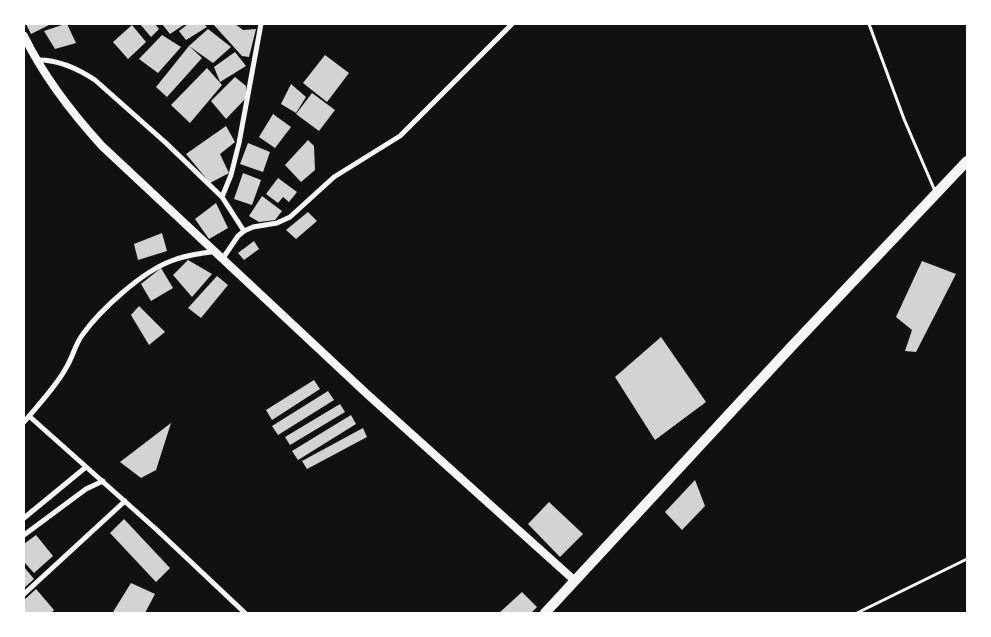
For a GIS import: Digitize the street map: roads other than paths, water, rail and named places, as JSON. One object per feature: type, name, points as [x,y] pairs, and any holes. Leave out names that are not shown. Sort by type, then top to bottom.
[{"type":"main road","points":[[545,613],[967,161]]},
{"type":"street","points":[[222,197],[231,175],[239,143],[261,24]]},
{"type":"street","points":[[223,258],[238,236],[244,231],[253,227],[277,223],[290,217],[334,178],[400,136],[512,24]]},
{"type":"street","points":[[24,36],[28,52],[36,60],[56,92],[102,146],[367,394],[574,580]]},
{"type":"street","points":[[36,60],[61,63],[84,73],[94,80],[166,143],[222,197],[244,231]]},
{"type":"street","points":[[24,422],[62,374],[82,334],[109,306],[143,277],[168,262],[216,251]]},
{"type":"street","points":[[29,416],[125,501],[245,613]]},
{"type":"street","points":[[24,518],[86,467]]},
{"type":"street","points":[[24,535],[86,489],[103,481]]},
{"type":"street","points":[[24,594],[125,501]]},
{"type":"lane","points":[[869,24],[904,119],[936,194]]},
{"type":"lane","points":[[857,613],[967,559]]}]
